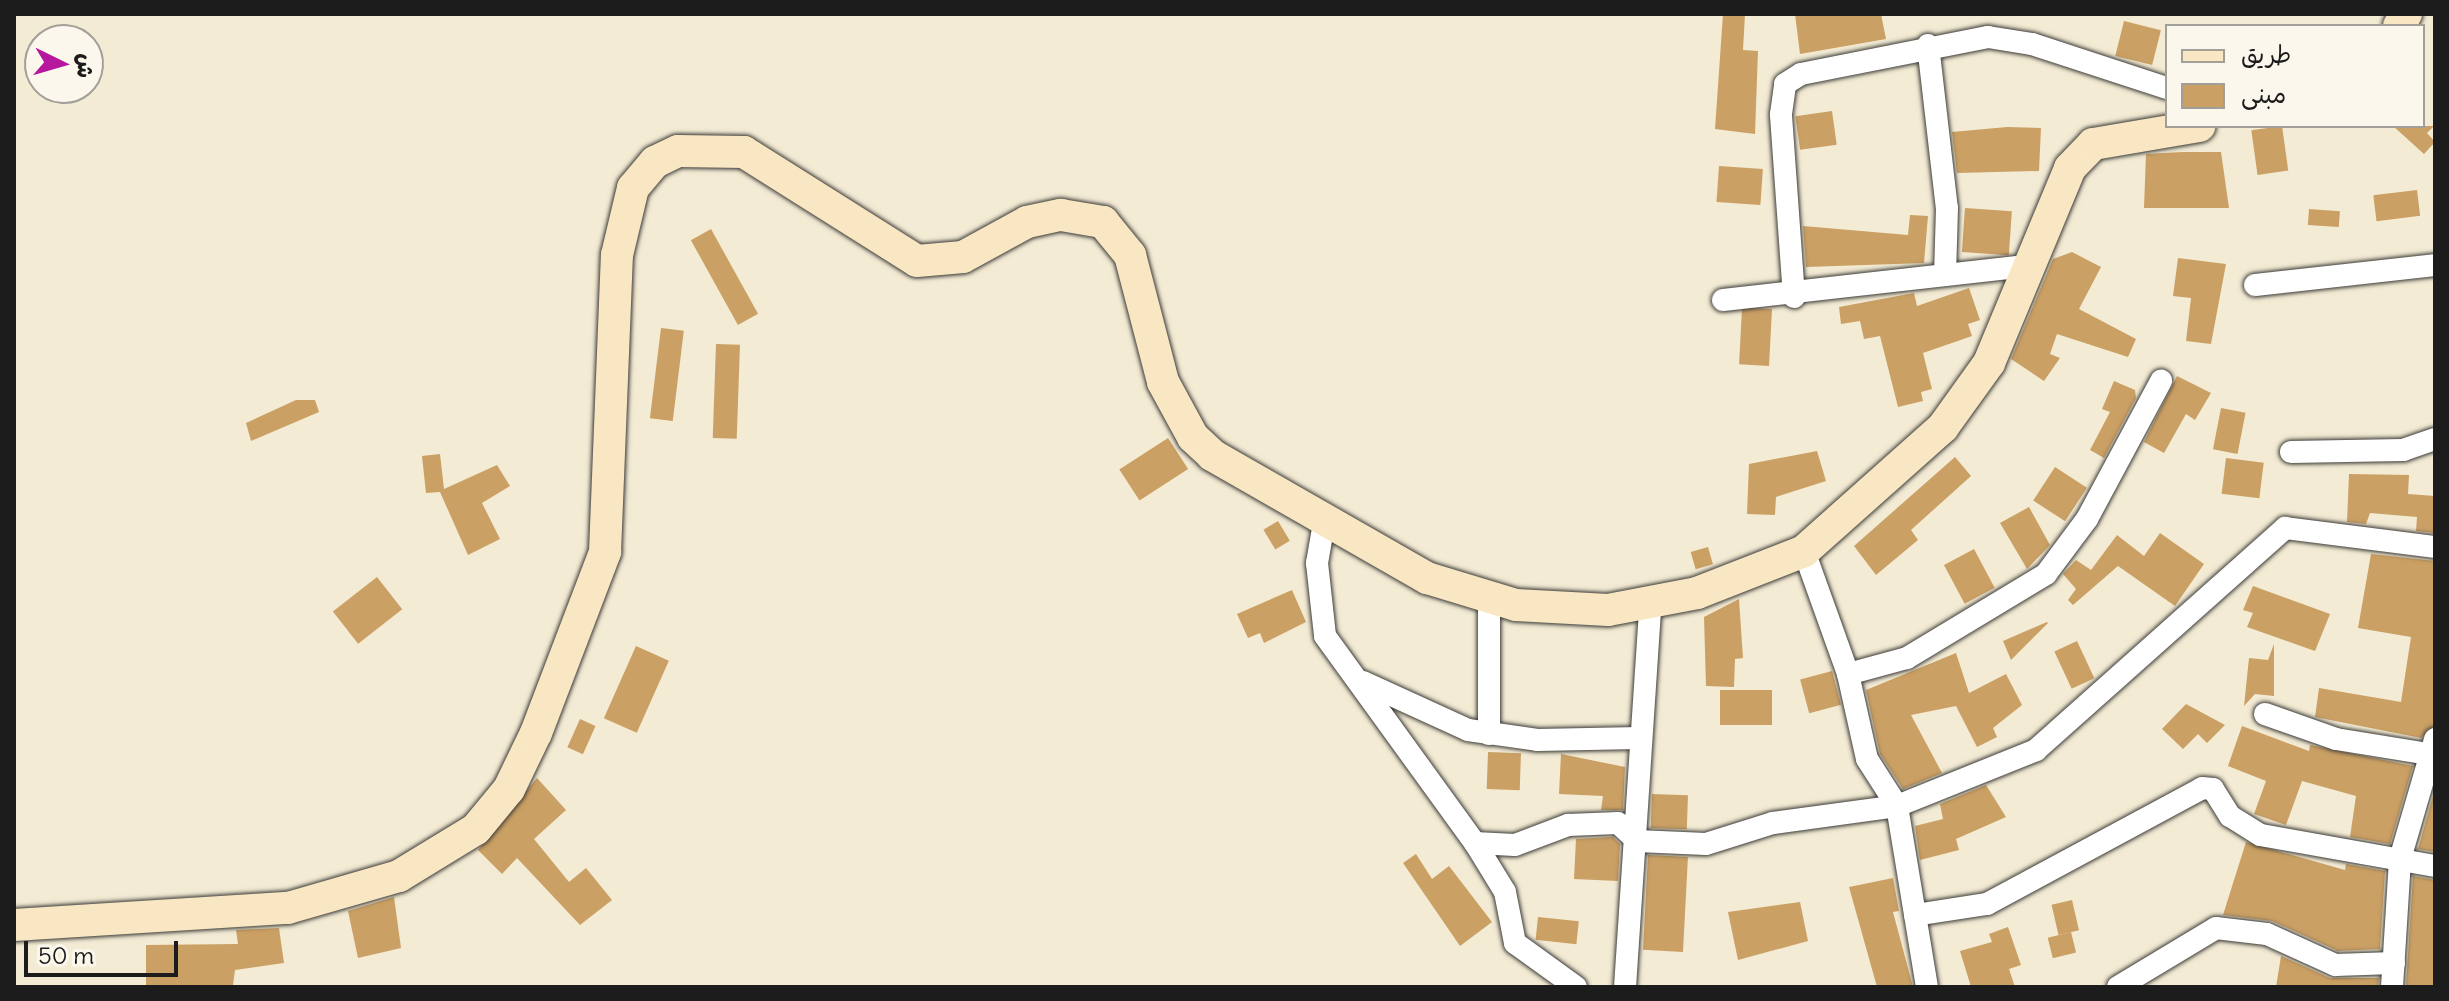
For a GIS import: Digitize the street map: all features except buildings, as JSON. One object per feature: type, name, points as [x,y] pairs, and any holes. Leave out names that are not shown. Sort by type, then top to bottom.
[{"type":"main road","points":[[14,925],[288,908],[399,876],[476,829],[509,789],[536,733],[605,552],[617,255],[633,188],[655,162],[678,151],[744,152],[917,261],[963,257],[1038,220],[1103,222],[1130,255],[1163,382],[1193,437],[1324,523],[1427,578],[1489,599],[1554,609],[1650,606],[1804,551],[1943,427],[1989,363],[2026,266],[2070,168],[2093,144],[2187,128]]},
{"type":"street","points":[[1794,297],[1785,84],[1812,70],[1928,45],[1988,37],[2032,44],[2165,87]]},
{"type":"street","points":[[1928,45],[1947,208],[1945,274]]},
{"type":"street","points":[[2255,285],[2435,265]]},
{"type":"street","points":[[1723,300],[1794,297],[1945,274],[2026,266]]},
{"type":"street","points":[[1848,674],[1907,658],[2046,574],[2087,519],[2161,381]]},
{"type":"street","points":[[2291,452],[2403,450],[2435,439]]},
{"type":"street","points":[[1324,523],[1317,563],[1325,636],[1475,843],[1505,892],[1515,943],[1576,987]]},
{"type":"street","points":[[1475,843],[1515,845],[1568,825],[1618,823],[1637,841],[1706,844],[1773,823],[1897,806],[2036,750],[2285,528],[2435,547]]},
{"type":"street","points":[[1804,551],[1848,674],[1867,759],[1897,806],[1927,987]]},
{"type":"street","points":[[1489,599],[1489,734]]},
{"type":"street","points":[[1625,987],[1637,841],[1639,738],[1650,606]]},
{"type":"street","points":[[1359,680],[1489,734],[1639,738]]},
{"type":"street","points":[[2265,714],[2336,739],[2434,749],[2400,859],[2392,987]]},
{"type":"street","points":[[1915,915],[1987,904],[2202,788],[2261,835],[2435,866]]},
{"type":"street","points":[[2118,987],[2216,928],[2267,934],[2335,965],[2394,963]]}]
